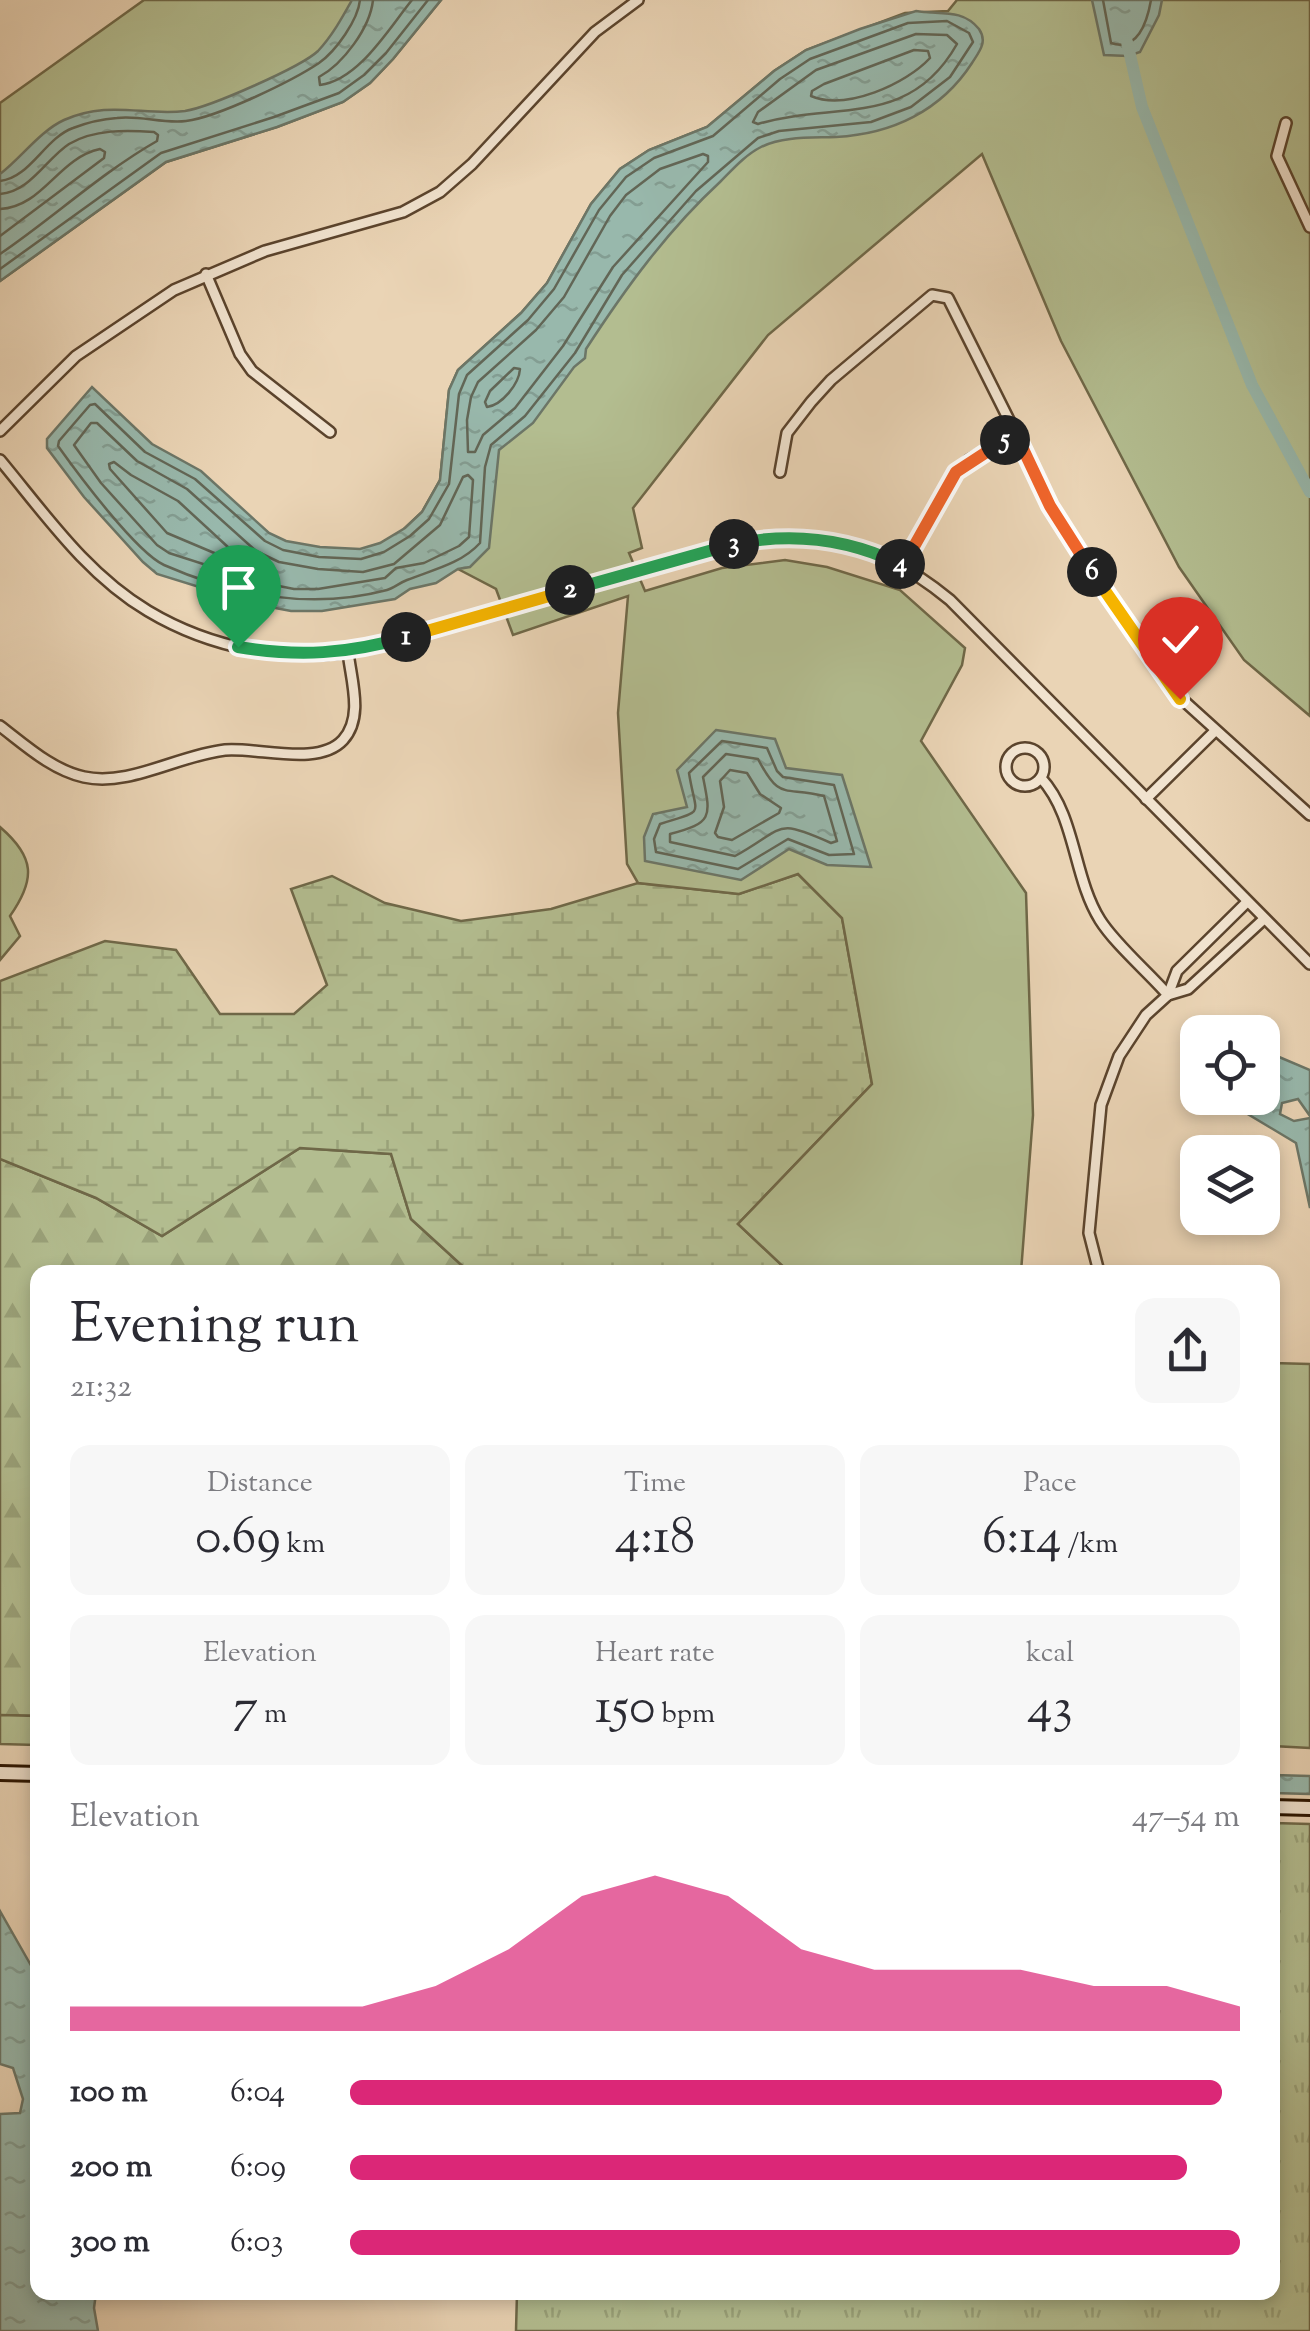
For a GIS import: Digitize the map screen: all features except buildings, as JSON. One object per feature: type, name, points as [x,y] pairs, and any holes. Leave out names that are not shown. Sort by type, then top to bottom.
[{"type":"street","points":[[0,431],[76,356],[146,307],[206,274],[264,251],[402,212],[440,192],[472,164],[576,50],[638,0]]},
{"type":"street","points":[[1286,123],[1277,156],[1310,227]]},
{"type":"street","points":[[206,274],[240,354],[252,371],[330,432]]},
{"type":"street","points":[[780,472],[788,433],[811,402],[831,380],[932,296],[940,295],[954,305],[1065,532],[1174,692],[1310,815]]},
{"type":"street","points":[[903,566],[956,472],[1016,434]]},
{"type":"street","points":[[0,460],[89,565],[149,611],[192,632],[238,647],[303,655],[348,652],[758,539],[814,538],[841,542],[903,566],[950,600],[1310,964]]},
{"type":"street","points":[[0,726],[58,767],[87,778],[130,776],[174,760],[225,750],[320,754],[341,742],[353,721],[348,652]]},
{"type":"street","points":[[1146,799],[1215,731]]},
{"type":"street","points":[[1041,778],[1024,787],[1012,782],[1006,772],[1008,759],[1016,750],[1035,751],[1043,760],[1041,778],[1060,806],[1088,895],[1101,922],[1168,995]]},
{"type":"street","points":[[1168,995],[1177,971],[1247,902]]},
{"type":"street","points":[[1098,1265],[1090,1233],[1101,1105],[1119,1056],[1146,1014],[1168,995],[1188,990],[1264,919]]},
{"type":"street","points":[[0,1773],[30,1774]]},
{"type":"street","points":[[1280,1806],[1310,1808]]},
{"type":"green space","points":[[144,0],[441,0],[370,83],[343,102],[166,162],[0,281],[0,103]]},
{"type":"green space","points":[[957,0],[1310,0],[1310,716],[1244,660],[1179,567],[1061,341],[982,154],[768,335],[633,508],[642,548],[629,553],[645,591],[722,568],[785,560],[827,567],[900,590],[965,648],[962,665],[921,741],[1026,893],[1033,1115],[1022,1265],[782,1265],[738,1224],[872,1084],[842,918],[798,874],[739,894],[638,883],[627,864],[618,713],[628,596],[513,635],[496,589],[458,569],[405,528],[422,512],[440,480],[449,390],[458,370],[521,313],[547,283],[591,204],[620,169],[649,150],[707,127],[774,71],[806,50],[905,13],[948,11]]},
{"type":"green space","points":[[0,827],[20,848],[28,869],[24,891],[10,916],[20,936],[0,960]]},
{"type":"green space","points":[[798,874],[842,918],[872,1084],[738,1224],[782,1265],[461,1265],[411,1219],[391,1154],[300,1148],[162,1236],[96,1198],[0,1159],[0,981],[105,941],[176,950],[220,1014],[294,1014],[327,985],[291,889],[332,876],[385,903],[461,921],[551,909],[638,883],[739,894]]},
{"type":"green space","points":[[300,1148],[391,1154],[411,1219],[461,1265],[30,1265],[30,1716],[0,1715],[0,1159],[96,1198],[162,1236]]},
{"type":"green space","points":[[1280,1363],[1310,1364],[1310,1748],[1280,1746]]},
{"type":"green space","points":[[0,1715],[30,1716],[30,1745],[0,1744]]},
{"type":"green space","points":[[1280,1823],[1310,1824],[1310,2331],[516,2331],[517,2300],[1280,2300]]},
{"type":"water","points":[[352,0],[441,0],[370,83],[343,102],[166,162],[0,281],[0,174],[47,131],[80,114],[111,110],[185,111],[234,94],[294,67],[318,51]]},
{"type":"water","points":[[1092,0],[1162,0],[1159,15],[1140,52],[1104,55]]},
{"type":"water","points":[[916,11],[958,15],[979,29],[982,47],[960,80],[930,107],[895,125],[857,135],[770,143],[739,163],[665,241],[586,349],[585,358],[533,423],[499,450],[489,548],[470,567],[458,569],[436,583],[410,589],[395,599],[322,611],[291,611],[254,604],[157,574],[84,497],[47,448],[47,439],[92,387],[152,444],[201,471],[269,533],[286,541],[320,547],[360,549],[380,543],[422,512],[440,480],[449,390],[458,370],[521,313],[547,283],[591,204],[620,169],[649,150],[707,127],[774,71],[806,50]]},
{"type":"water","points":[[716,730],[775,739],[786,768],[842,775],[871,867],[827,865],[789,849],[741,880],[645,861],[644,837],[653,814],[687,807],[677,770]]},
{"type":"water","points":[[1280,1057],[1310,1070],[1310,1116],[1298,1099],[1282,1103],[1280,1114]]},
{"type":"water","points":[[1280,1114],[1294,1121],[1310,1118],[1310,1208],[1296,1143],[1249,1115]]},
{"type":"water","points":[[1280,1775],[1310,1776],[1310,1794],[1280,1793]]},
{"type":"water","points":[[0,1911],[30,1964],[30,2300],[95,2300],[98,2331],[0,2331],[0,2114],[20,2113],[23,2099],[13,2068],[0,2064]]},
{"type":"waterway","points":[[1127,42],[1142,107],[1252,385],[1310,492]]},
{"type":"route","points":[[238,647],[303,655],[364,650],[758,539],[814,538],[841,542],[903,566],[956,472],[969,460],[1016,434],[1065,532],[1180,699]]}]
